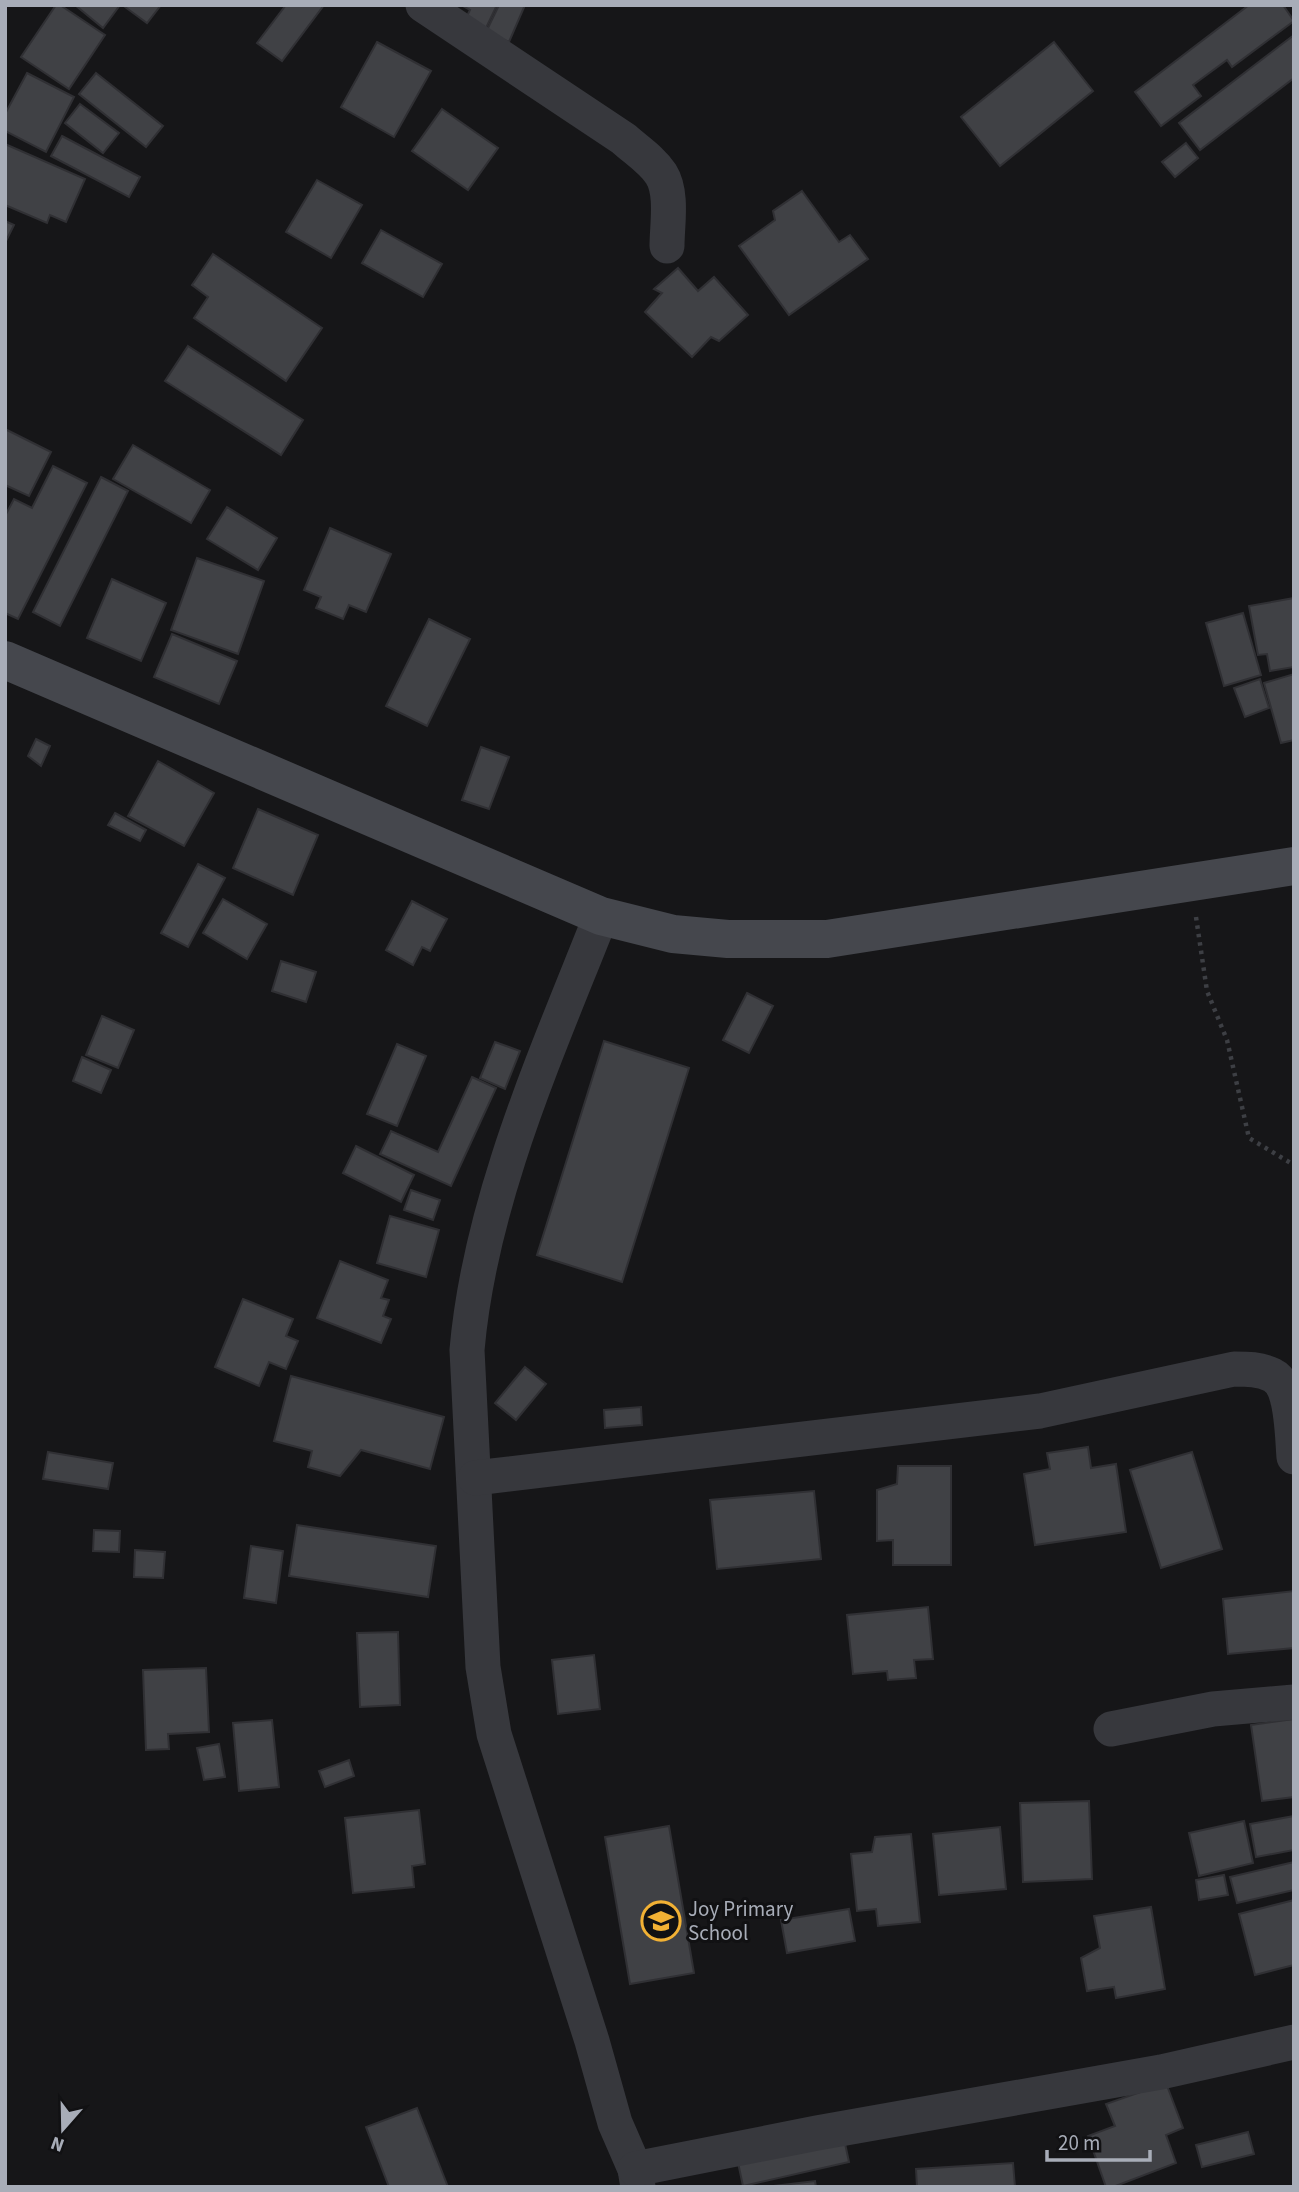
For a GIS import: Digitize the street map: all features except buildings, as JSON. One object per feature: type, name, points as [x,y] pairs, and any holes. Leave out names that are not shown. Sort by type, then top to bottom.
[{"type":"street","points":[[423,5],[624,139],[649,160],[662,176],[668,195],[667,246]]},
{"type":"street","points":[[5,660],[601,916],[687,935],[728,939],[827,939],[1294,866]]},
{"type":"street","points":[[601,916],[542,1067],[489,1219],[471,1303],[467,1350],[482,1667],[494,1734],[592,2041],[615,2123],[636,2178],[817,2133],[1134,2077],[1294,2042]]},
{"type":"street","points":[[475,1478],[1040,1411],[1234,1369],[1258,1370],[1275,1376],[1282,1385],[1287,1394],[1294,1457]]},
{"type":"street","points":[[1111,1729],[1213,1709],[1294,1702]]},
{"type":"path","points":[[1197,881],[1196,922],[1207,991],[1227,1040],[1249,1139],[1294,1165]]},
{"type":"place","name":"Joy Primary School","points":[[661,1921]]}]
